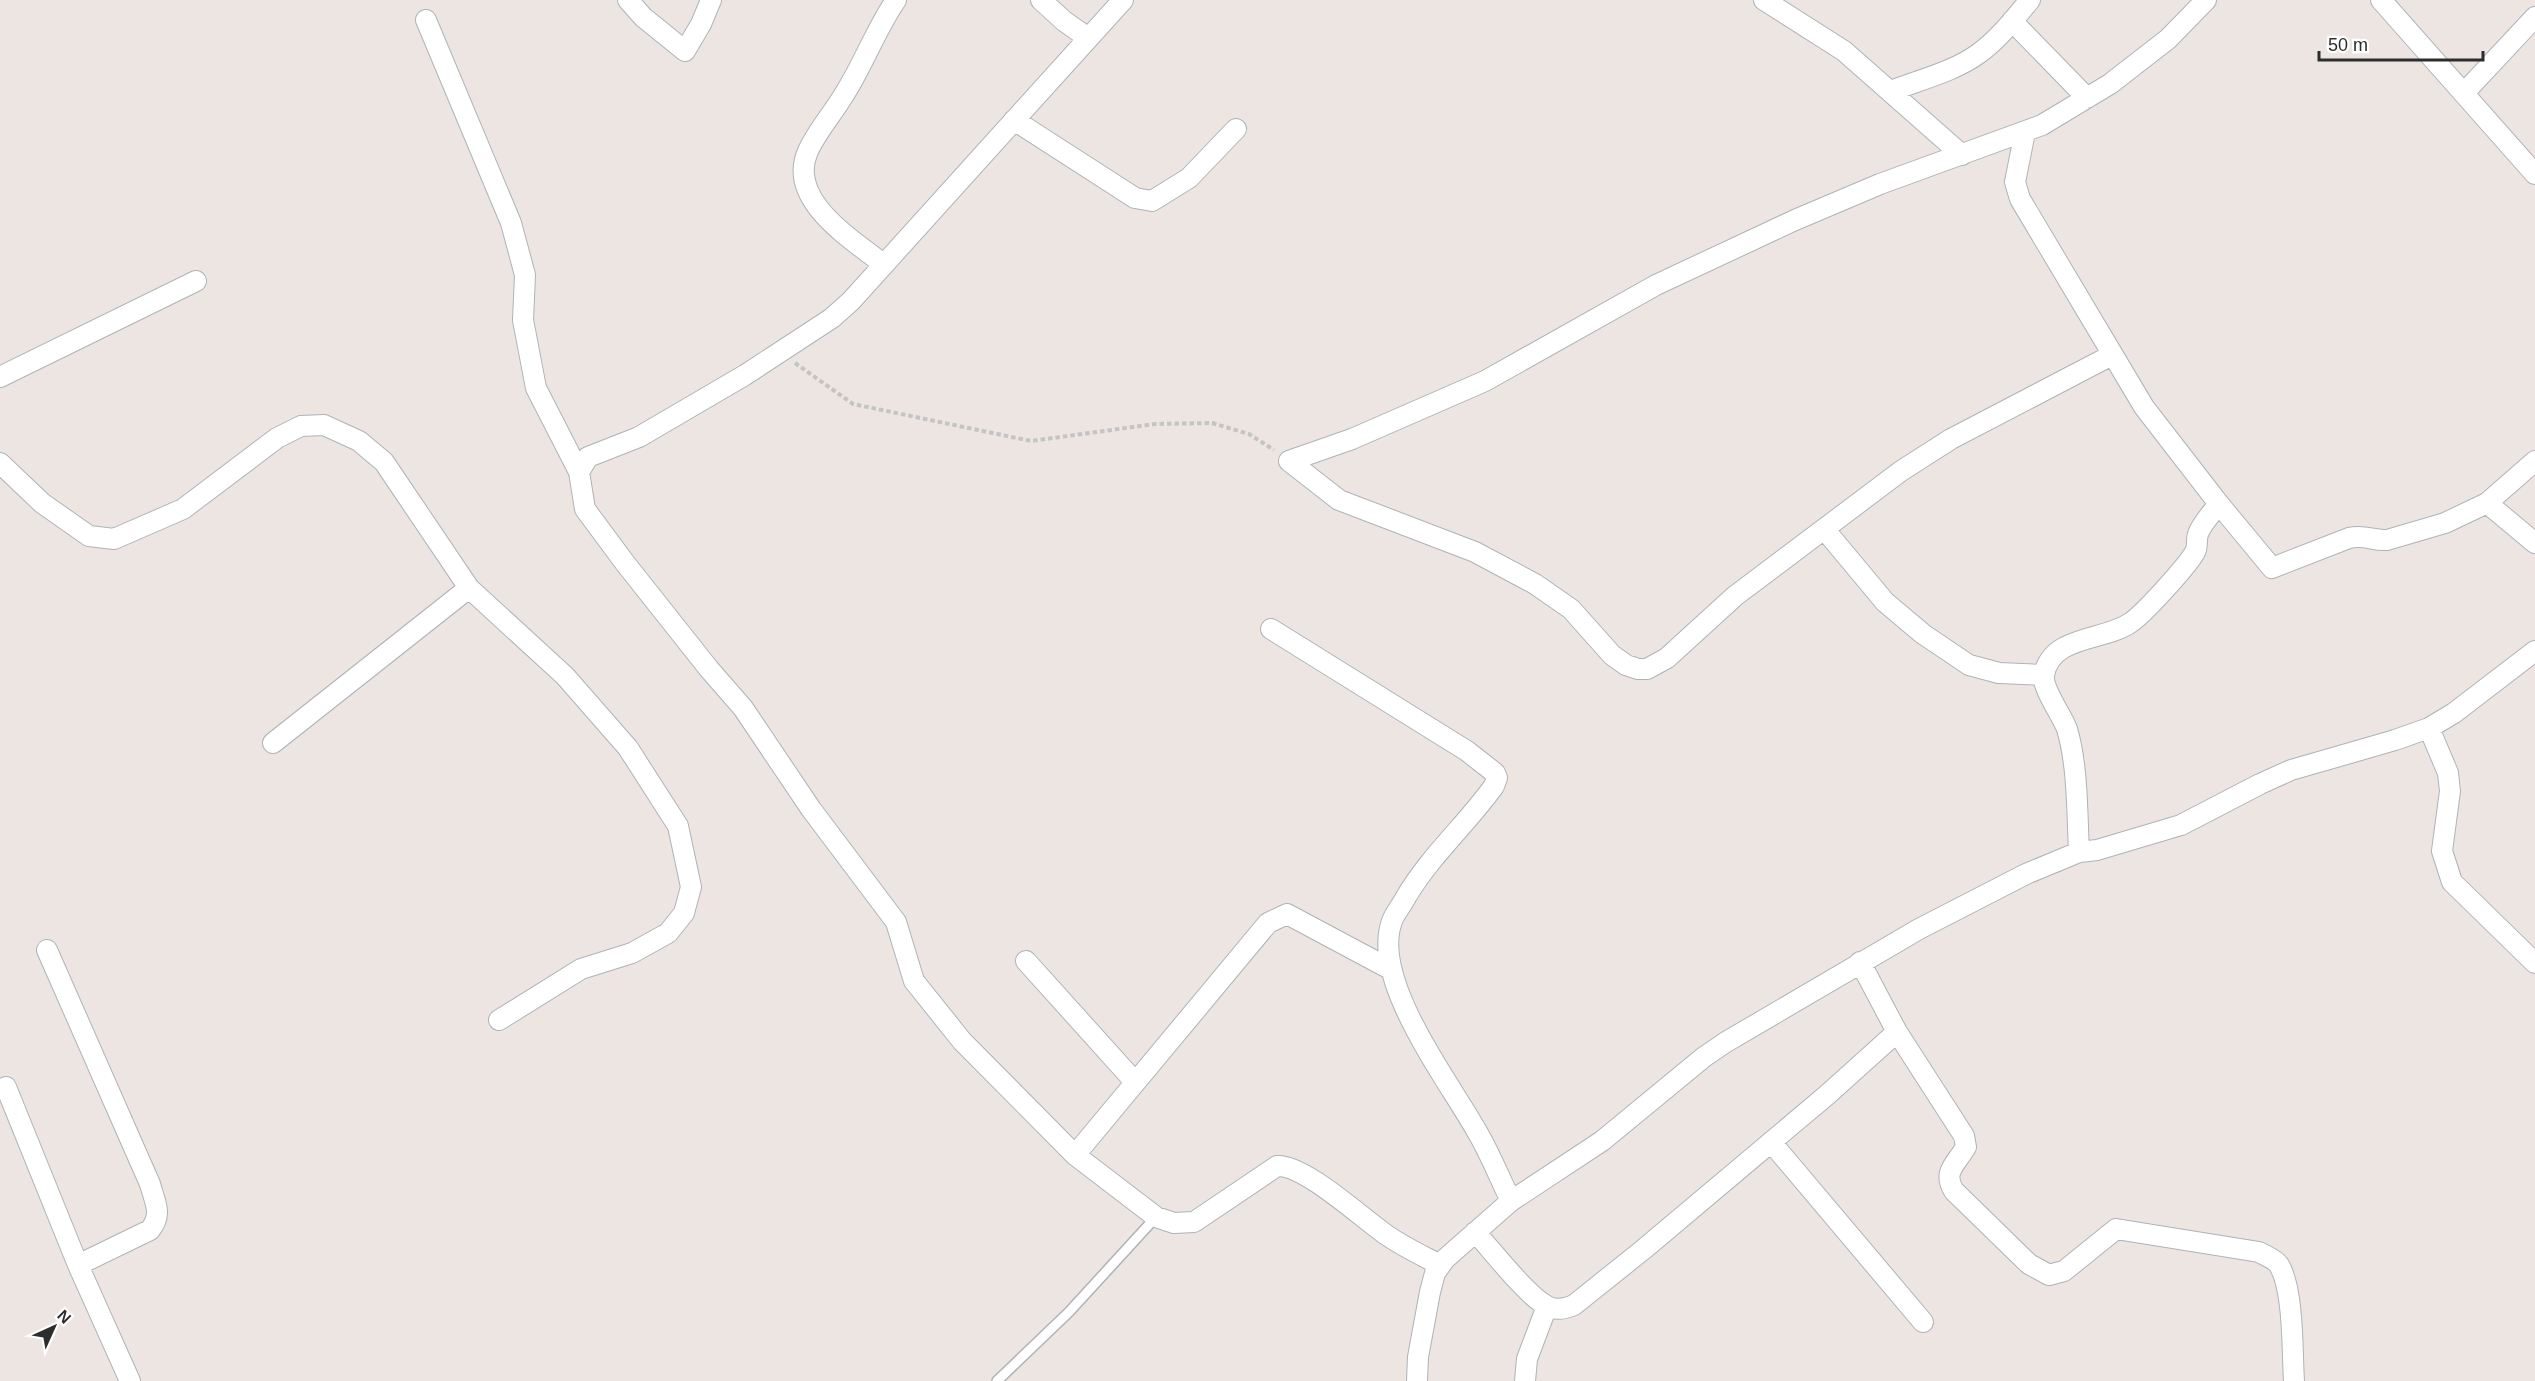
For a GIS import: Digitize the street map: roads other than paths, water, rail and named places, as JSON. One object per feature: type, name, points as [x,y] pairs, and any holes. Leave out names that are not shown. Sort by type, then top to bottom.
[{"type":"street","points":[[628,0],[643,17],[685,51],[701,24],[711,0]]},
{"type":"street","points":[[883,264],[832,223],[817,207],[806,187],[803,166],[808,150],[846,92],[897,0]]},
{"type":"street","points":[[1041,0],[1088,39]]},
{"type":"street","points":[[579,472],[588,458],[639,436],[781,353],[832,318],[1123,0]]},
{"type":"street","points":[[1764,0],[1844,51],[1962,156]]},
{"type":"street","points":[[1891,91],[1979,54],[2030,0]]},
{"type":"street","points":[[2112,355],[1951,438],[1900,471],[1736,596],[1667,658],[1647,669],[1638,669],[1612,655],[1571,609],[1535,584],[1475,552],[1339,500],[1289,461],[1352,439],[1485,381],[1656,285],[1795,220],[1880,184],[2042,125],[2110,84],[2168,39],[2206,0]]},
{"type":"street","points":[[2381,0],[2535,174]]},
{"type":"street","points":[[2464,93],[2535,17]]},
{"type":"street","points":[[426,20],[511,223],[525,275],[523,320],[536,388],[579,472],[585,509],[625,564],[743,708],[812,809],[896,922],[914,981],[962,1041],[1075,1155],[1156,1217],[1174,1223],[1194,1222],[1276,1166],[1284,1165],[1306,1175],[1390,1238],[1440,1265]]},
{"type":"street","points":[[2012,21],[2087,98]]},
{"type":"street","points":[[1014,120],[1135,198],[1152,201],[1189,178],[1236,129]]},
{"type":"street","points":[[2025,132],[2015,182],[2017,192],[2144,407],[2272,568],[2349,538],[2361,535],[2387,540],[2445,523],[2487,503],[2535,461]]},
{"type":"street","points":[[0,377],[196,281]]},
{"type":"street","points":[[0,463],[42,503],[89,536],[114,539],[183,509],[277,438],[301,426],[324,424],[359,441],[384,462],[469,588],[565,676],[628,748],[678,826],[691,887],[684,913],[668,933],[632,953],[582,969],[499,1020]]},
{"type":"street","points":[[2487,503],[2535,543]]},
{"type":"street","points":[[2079,852],[2077,795],[2067,730],[2046,685],[2044,675],[2050,661],[2063,647],[2114,632],[2131,623],[2150,605],[2194,553],[2198,535],[2219,504]]},
{"type":"street","points":[[1825,530],[1885,602],[1923,634],[1968,665],[1999,673],[2044,675]]},
{"type":"street","points":[[273,743],[469,588]]},
{"type":"street","points":[[1271,629],[1467,751],[1496,773],[1494,786],[1436,854],[1392,920],[1388,942],[1390,969],[1401,999],[1480,1136],[1511,1201]]},
{"type":"street","points":[[1417,1381],[1418,1357],[1430,1292],[1435,1273],[1440,1265],[1511,1201],[1602,1141],[1704,1057],[1726,1042],[1919,929],[2026,874],[2079,852],[2097,850],[2181,825],[2291,770],[2395,741],[2428,728],[2454,713],[2535,651]]},
{"type":"street","points":[[2428,728],[2448,774],[2450,791],[2442,851],[2451,882],[2535,963]]},
{"type":"street","points":[[1075,1155],[1268,923],[1287,914],[1390,969]]},
{"type":"street","points":[[47,950],[150,1184],[158,1214],[157,1221],[150,1230],[78,1265]]},
{"type":"street","points":[[1026,961],[1136,1082]]},
{"type":"street","points":[[1860,963],[1897,1032],[1964,1137],[1966,1147],[1948,1174],[1954,1191],[2029,1264],[2049,1275],[2064,1271],[2116,1229],[2259,1252],[2277,1263],[2285,1278],[2290,1312],[2294,1381]]},
{"type":"street","points":[[1475,1232],[1535,1297],[1547,1306],[1564,1309],[1574,1305],[1771,1142],[1897,1032]]},
{"type":"street","points":[[6,1087],[78,1265],[130,1381]]},
{"type":"street","points":[[1771,1142],[1923,1322]]},
{"type":"street","points":[[1525,1381],[1527,1359],[1547,1306]]},
{"type":"lane","points":[[997,1381],[1069,1312],[1156,1217]]}]
